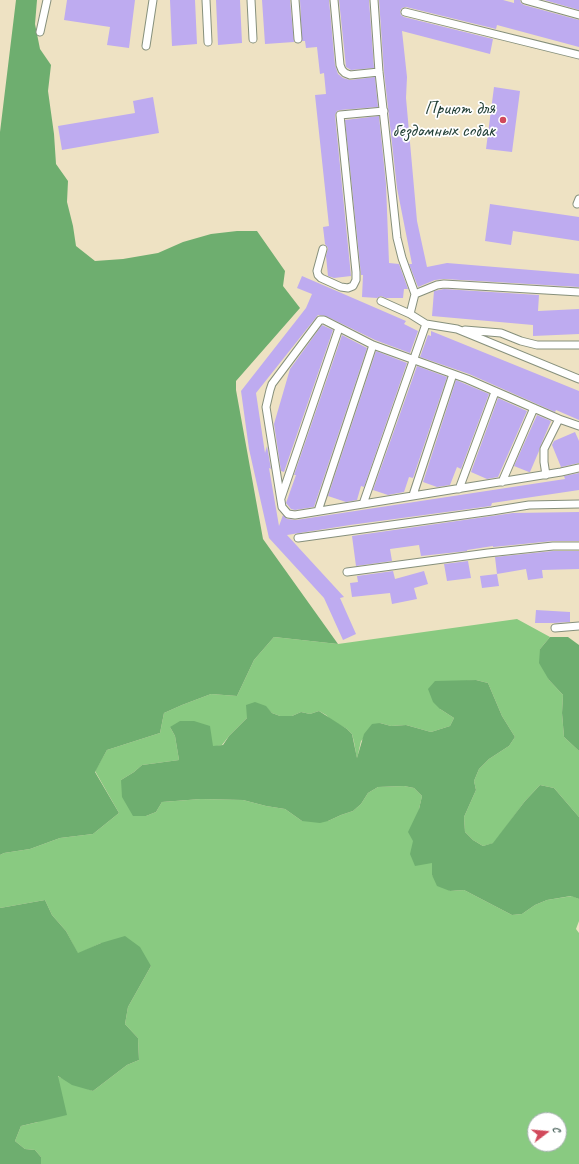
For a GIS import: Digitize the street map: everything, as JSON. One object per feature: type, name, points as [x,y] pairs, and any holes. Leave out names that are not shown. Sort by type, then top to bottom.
[{"type":"lane","points":[[40,32],[47,0]]},
{"type":"lane","points":[[146,46],[152,0]]},
{"type":"lane","points":[[206,0],[208,42]]},
{"type":"lane","points":[[251,0],[253,39]]},
{"type":"lane","points":[[295,0],[298,38]]},
{"type":"lane","points":[[334,0],[340,65],[342,70],[350,75],[379,72]]},
{"type":"lane","points":[[374,0],[379,72],[397,238],[402,258],[416,294],[410,314]]},
{"type":"lane","points":[[525,0],[579,15]]},
{"type":"lane","points":[[405,12],[579,55]]},
{"type":"lane","points":[[323,249],[317,271],[318,275],[342,287],[348,288],[353,286],[356,280],[356,272],[340,115],[384,111]]},
{"type":"lane","points":[[416,294],[437,285],[444,284],[579,292]]},
{"type":"lane","points":[[381,301],[410,314],[426,324],[457,329],[501,333],[521,341],[537,345],[579,345]]},
{"type":"lane","points":[[579,426],[453,374],[413,361],[373,345],[324,320],[320,320],[272,384],[266,407],[282,507],[288,514],[295,515],[546,475],[579,468]]},
{"type":"lane","points":[[363,504],[426,324]]},
{"type":"lane","points":[[281,500],[339,328]]},
{"type":"lane","points":[[457,329],[579,379]]},
{"type":"lane","points":[[318,511],[373,345]]},
{"type":"lane","points":[[413,496],[453,374]]},
{"type":"lane","points":[[459,489],[495,392]]},
{"type":"lane","points":[[502,482],[534,408]]},
{"type":"lane","points":[[546,475],[544,449],[559,419]]},
{"type":"lane","points":[[298,538],[529,505],[579,504]]},
{"type":"lane","points":[[347,572],[488,553],[553,546],[579,546]]},
{"type":"lane","points":[[555,628],[579,626]]},
{"type":"green space","points":[[16,0],[37,0],[35,24],[40,49],[51,65],[48,91],[54,134],[56,164],[68,181],[67,202],[76,246],[95,261],[123,259],[158,253],[183,242],[211,234],[237,231],[257,231],[285,271],[283,286],[300,308],[236,381],[236,390],[263,539],[338,644],[274,637],[254,660],[237,696],[211,694],[182,705],[164,713],[160,733],[107,750],[95,772],[119,813],[93,834],[60,838],[30,849],[0,855],[0,132]]},
{"type":"green space","points":[[517,619],[550,637],[540,649],[549,680],[563,695],[562,713],[564,737],[579,751],[579,817],[554,788],[540,785],[525,801],[494,843],[483,846],[473,840],[465,832],[464,817],[476,790],[474,781],[479,769],[489,759],[509,746],[515,737],[502,716],[488,683],[476,680],[457,682],[440,709],[454,718],[450,726],[431,732],[406,725],[391,726],[380,723],[361,741],[357,759],[352,734],[326,715],[319,711],[310,714],[301,712],[292,716],[280,716],[272,713],[265,706],[247,718],[222,745],[212,747],[170,727],[175,736],[179,760],[142,765],[121,780],[146,816],[156,812],[162,802],[201,799],[243,800],[285,809],[302,821],[328,821],[353,811],[361,804],[368,793],[378,787],[404,786],[414,788],[422,796],[419,809],[433,863],[432,875],[450,891],[464,890],[512,915],[522,914],[535,905],[547,900],[572,896],[579,899],[579,921],[576,929],[579,933],[579,1164],[41,1164],[41,1157],[35,1150],[25,1149],[15,1141],[21,1126],[38,1122],[57,1076],[93,1091],[127,1065],[139,1060],[138,1038],[125,1024],[128,1007],[151,966],[101,943],[78,954],[66,931],[52,915],[45,900],[0,908],[0,855],[30,849],[60,838],[93,834],[119,813],[95,771],[107,750],[160,733],[164,713],[182,705],[211,694],[237,696],[254,660],[274,637],[338,644]]},
{"type":"green space","points":[[550,637],[568,637],[579,645],[579,751],[564,737],[562,713],[563,695],[549,680],[539,663],[540,649]]},
{"type":"green space","points":[[476,680],[488,683],[502,716],[515,737],[509,746],[489,759],[479,769],[474,781],[476,790],[464,817],[465,832],[473,840],[483,846],[493,843],[525,801],[540,785],[554,788],[579,817],[579,899],[571,896],[547,900],[535,905],[522,914],[512,915],[464,890],[450,891],[437,886],[432,875],[432,863],[415,866],[410,854],[413,841],[408,832],[419,809],[422,796],[414,788],[404,786],[378,787],[368,793],[361,804],[353,811],[320,823],[302,821],[285,809],[243,800],[201,799],[162,802],[156,812],[146,816],[133,816],[122,797],[121,780],[142,765],[179,760],[175,736],[170,727],[180,721],[194,721],[210,726],[213,746],[223,745],[229,736],[247,718],[246,705],[255,702],[266,706],[272,713],[280,716],[292,716],[301,712],[310,714],[319,711],[347,729],[352,734],[357,758],[364,734],[372,724],[380,723],[391,726],[406,725],[431,732],[450,726],[454,718],[440,709],[433,702],[428,689],[435,681]]},
{"type":"green space","points":[[45,900],[52,915],[66,931],[78,953],[101,943],[125,936],[140,947],[151,966],[128,1007],[125,1024],[138,1038],[139,1060],[127,1065],[93,1091],[72,1085],[58,1076],[67,1115],[21,1126],[15,1141],[25,1149],[35,1150],[41,1157],[41,1164],[0,1164],[0,908]]},
{"type":"building","points":[[67,0],[135,0],[129,48],[107,45],[110,27],[64,20]]},
{"type":"building","points":[[170,0],[195,0],[197,44],[172,46]]},
{"type":"building","points":[[216,0],[240,0],[242,43],[218,45]]},
{"type":"building","points":[[262,0],[290,0],[294,42],[265,44]]},
{"type":"building","points":[[300,0],[329,0],[335,65],[338,74],[343,78],[350,80],[375,77],[378,107],[340,110],[337,111],[335,115],[351,276],[334,278],[328,276],[326,256],[328,248],[325,244],[323,227],[329,226],[315,95],[326,94],[324,73],[320,74],[317,47],[306,48],[305,41],[302,41]]},
{"type":"building","points":[[339,0],[369,0],[374,68],[351,70],[346,67]]},
{"type":"building","points":[[379,0],[503,0],[514,3],[514,0],[520,0],[524,5],[579,20],[579,47],[497,25],[496,29],[406,7],[402,8],[400,11],[401,15],[404,17],[493,39],[490,54],[402,31],[407,77],[406,98],[417,221],[427,267],[447,263],[579,274],[579,287],[444,279],[435,280],[418,287],[409,264],[412,264],[397,188],[384,72]]},
{"type":"building","points":[[544,0],[579,0],[579,10]]},
{"type":"building","name":"Приют для бездомных собак","points":[[494,87],[520,91],[512,152],[486,149]]},
{"type":"building","points":[[153,97],[159,133],[62,150],[58,126],[135,113],[133,101]]},
{"type":"building","points":[[379,116],[386,184],[389,263],[399,264],[408,289],[404,289],[403,298],[386,298],[381,296],[377,298],[362,297],[363,275],[361,275],[345,120]]},
{"type":"building","points":[[490,204],[579,217],[579,241],[513,231],[511,245],[485,241]]},
{"type":"building","points":[[302,276],[406,321],[404,324],[418,331],[410,353],[375,340],[326,316],[318,315],[256,393],[265,453],[267,446],[271,469],[269,468],[279,526],[283,515],[287,519],[296,520],[565,479],[564,476],[579,473],[579,490],[492,503],[491,506],[287,535],[344,597],[340,598],[356,634],[343,640],[324,598],[269,538],[249,449],[241,391],[306,308],[312,294],[297,288]]},
{"type":"building","points":[[444,289],[539,295],[538,311],[579,309],[579,334],[533,336],[533,325],[432,316],[434,291]]},
{"type":"building","points":[[322,325],[333,330],[284,472],[281,471],[274,424],[290,369]]},
{"type":"building","points":[[431,331],[579,391],[579,420],[556,410],[555,412],[469,374],[420,357],[428,335],[431,336]]},
{"type":"building","points":[[342,335],[367,348],[314,507],[295,510],[291,509],[286,503],[296,475],[294,475]]},
{"type":"building","points":[[376,351],[407,363],[364,487],[361,486],[357,500],[346,502],[328,496]]},
{"type":"building","points":[[417,366],[447,377],[413,478],[409,477],[404,492],[388,495],[373,490]]},
{"type":"building","points":[[456,380],[489,394],[461,469],[457,467],[450,485],[437,487],[423,482]]},
{"type":"building","points":[[498,398],[527,411],[498,477],[487,479],[471,472]]},
{"type":"building","points":[[537,415],[551,421],[529,472],[514,466]]},
{"type":"building","points":[[575,432],[579,441],[579,463],[561,467],[552,445],[554,441]]},
{"type":"building","points":[[579,512],[579,541],[553,541],[493,546],[467,551],[421,556],[419,545],[390,549],[392,561],[356,566],[352,536],[513,513]]},
{"type":"building","points":[[553,551],[579,551],[579,569],[542,570],[543,578],[528,580],[526,569],[497,574],[495,557]]},
{"type":"building","points":[[468,561],[471,578],[447,581],[444,564]]},
{"type":"building","points":[[393,571],[395,579],[424,571],[428,584],[414,588],[417,599],[392,604],[390,593],[352,597],[350,583],[358,582],[357,576]]},
{"type":"building","points":[[497,574],[499,586],[482,588],[480,576]]},
{"type":"building","points":[[536,610],[570,612],[570,622],[535,623]]},
{"type":"place","name":"Приют для бездомных собак","points":[[503,120]]}]
